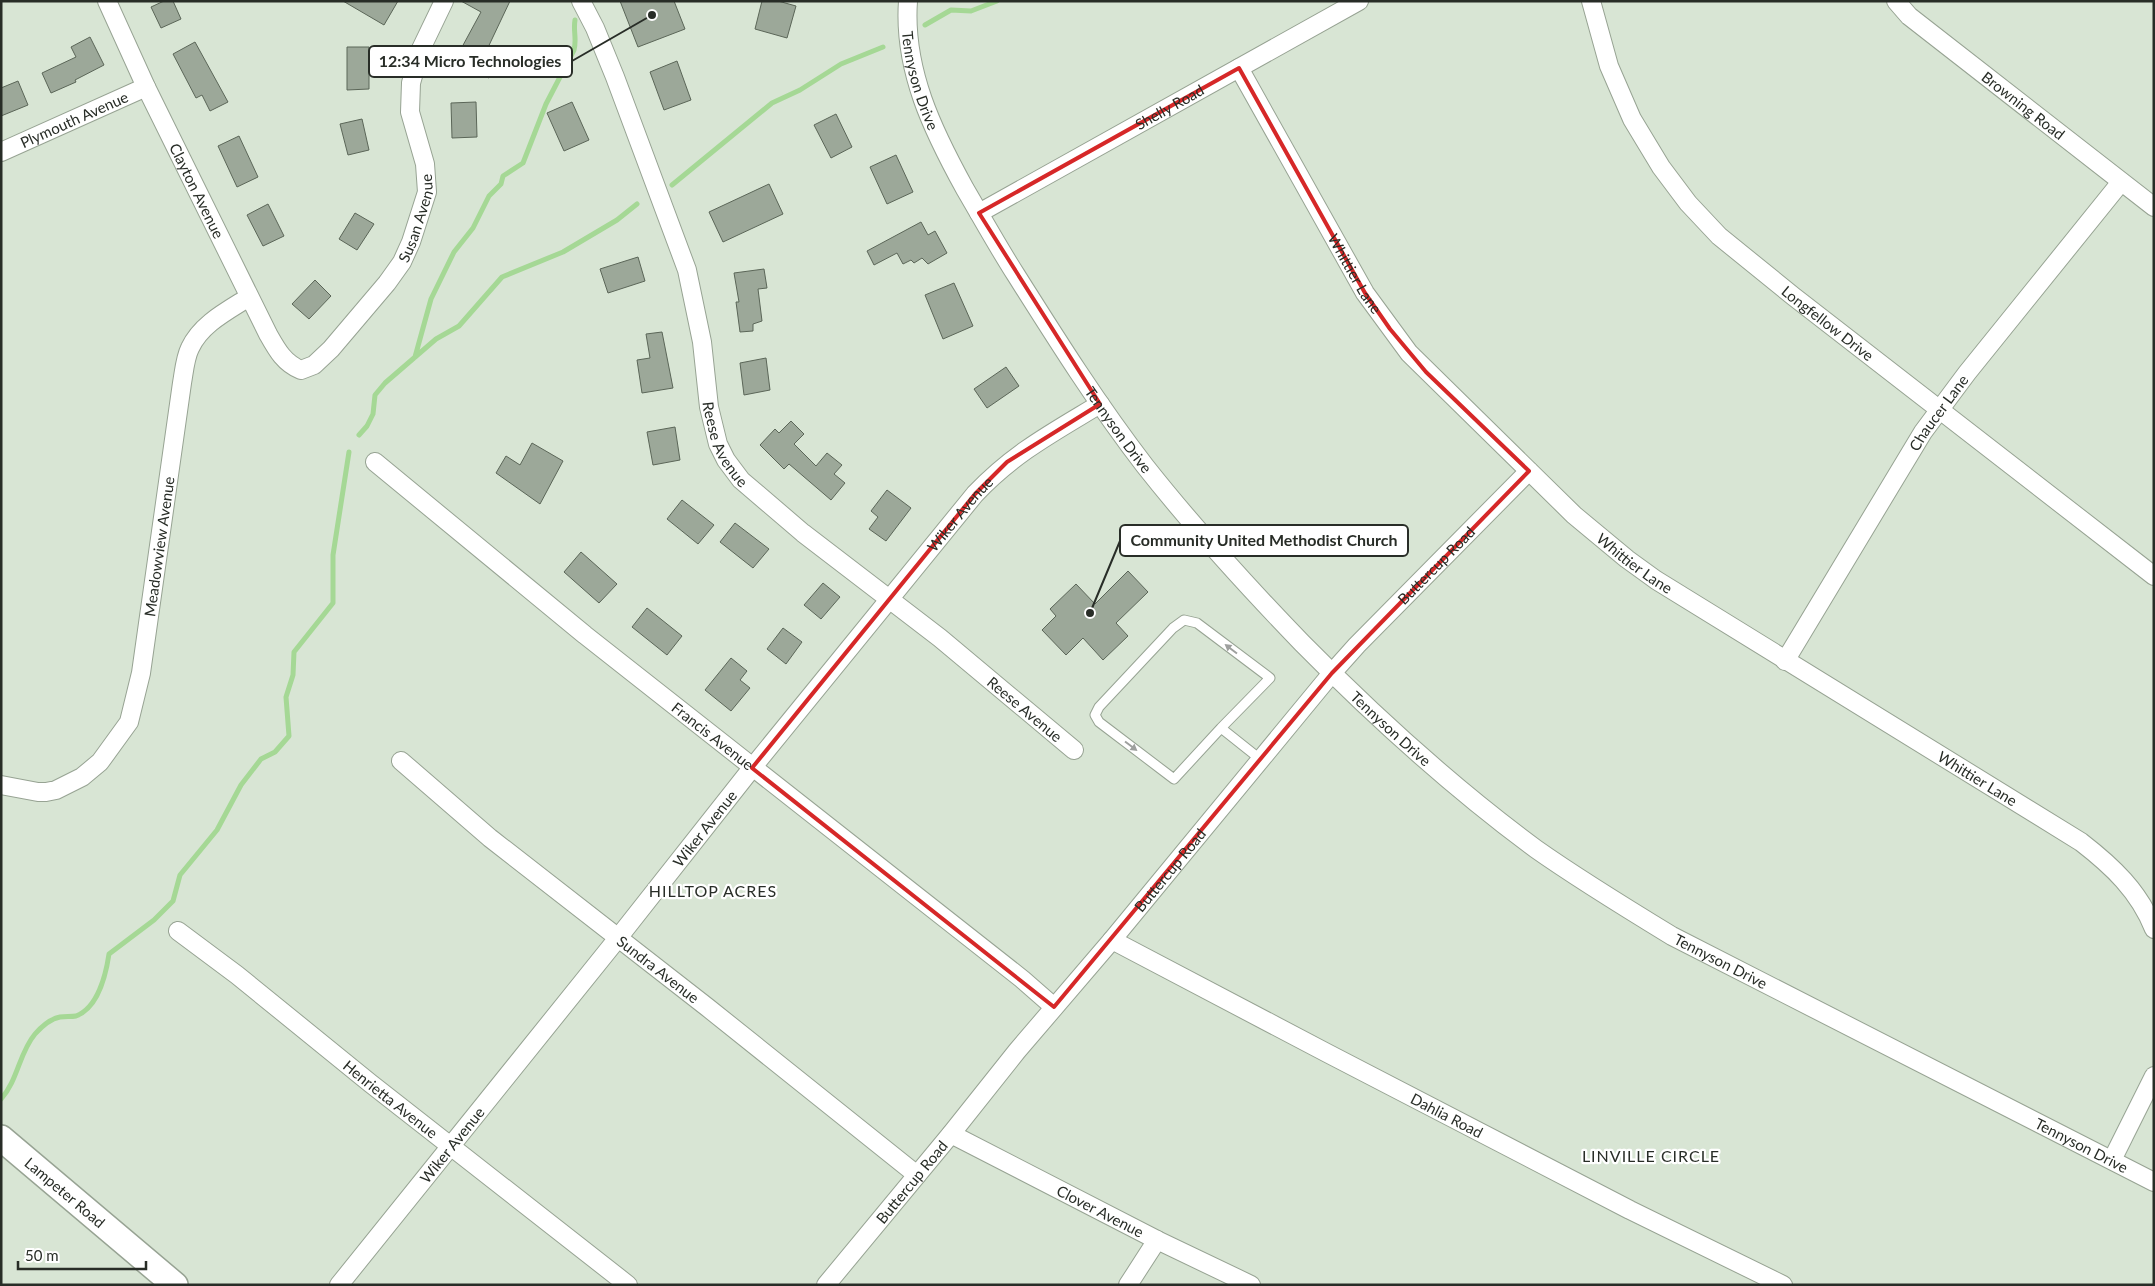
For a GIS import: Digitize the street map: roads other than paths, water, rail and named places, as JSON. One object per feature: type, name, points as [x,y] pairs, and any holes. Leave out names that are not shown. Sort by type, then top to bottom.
[{"type":"main road","name":"Lampeter Road","points":[[1,1138],[175,1285]]},
{"type":"street","name":"Clayton Avenue","points":[[107,1],[146,87],[249,297],[283,359],[292,367],[301,370]]},
{"type":"street","name":"Susan Avenue","points":[[301,370],[314,365],[331,349],[387,283],[402,262],[411,242],[427,192],[425,164],[410,112],[411,83],[420,51],[444,1]]},
{"type":"street","name":"Reese Avenue","points":[[581,1],[595,28],[615,77],[687,270],[702,342],[709,407],[722,453],[741,480],[803,533],[971,663],[1074,750]]},
{"type":"street","name":"Tennyson Drive","points":[[908,1],[908,34],[920,95],[946,154],[993,239],[1067,357],[1146,466],[1235,574],[1332,673],[1408,746],[1507,827],[1609,897],[1672,936],[2154,1182]]},
{"type":"street","name":"Shelly Road","points":[[979,214],[1359,1]]},
{"type":"street","name":"Longfellow Drive","points":[[1591,1],[1609,66],[1632,119],[1660,167],[1688,203],[1738,253],[2154,576]]},
{"type":"street","name":"Browning Road","points":[[1896,1],[1909,16],[2154,207]]},
{"type":"street","name":"Whittier Lane","points":[[1239,68],[1365,293],[1390,330],[1426,372],[1574,516],[1656,580],[2081,842],[2120,875],[2149,916],[2154,929]]},
{"type":"street","name":"Plymouth Avenue","points":[[1,152],[146,87]]},
{"type":"street","name":"Chaucer Lane","points":[[1785,661],[1923,432],[2121,182]]},
{"type":"street","name":"Meadowview Avenue","points":[[1,785],[38,792],[56,790],[82,778],[100,762],[128,722],[141,674],[182,383],[189,348],[203,329],[215,318],[249,297]]},
{"type":"street","name":"Wiker Avenue","points":[[339,1285],[752,768],[975,494],[997,471],[1038,441],[1100,404]]},
{"type":"street","name":"Francis Avenue","points":[[375,462],[533,594],[1022,979],[1054,1007]]},
{"type":"street","name":"Buttercup Road","points":[[826,1285],[1332,673],[1529,471]]},
{"type":"street","name":"Sundra Avenue","points":[[401,761],[490,838],[917,1175]]},
{"type":"street","name":"Henrietta Avenue","points":[[178,931],[252,986],[370,1083],[628,1285]]},
{"type":"street","name":"Dahlia Road","points":[[1112,940],[1335,1058],[1630,1210],[1783,1285]]},
{"type":"street","points":[[2112,1160],[2154,1076]]},
{"type":"street","name":"Clover Avenue","points":[[951,1134],[1158,1240],[1251,1285]]},
{"type":"street","points":[[1128,1285],[1158,1240]]},
{"type":"lane","points":[[1184,620],[1197,623],[1270,678],[1221,728],[1174,779],[1099,722],[1095,715],[1099,707],[1173,628],[1184,620]]},
{"type":"lane","points":[[1221,728],[1260,759]]},
{"type":"waterway","points":[[925,25],[951,10],[971,11],[997,1]]},
{"type":"waterway","points":[[415,357],[431,299],[454,252],[473,228],[489,196],[501,184],[503,176],[523,163],[546,104],[574,50],[575,20]]},
{"type":"waterway","points":[[672,185],[772,103],[800,90],[841,64],[883,47]]},
{"type":"waterway","points":[[359,435],[367,426],[373,414],[375,395],[385,383],[436,339],[459,326],[502,277],[563,252],[617,220],[637,204]]},
{"type":"waterway","points":[[1,1099],[7,1092],[25,1050],[35,1034],[53,1019],[76,1016],[90,1006],[100,990],[109,954],[154,920],[173,901],[180,875],[217,830],[241,785],[261,759],[275,752],[289,736],[286,697],[293,675],[294,652],[333,603],[333,555],[349,452]]},
{"type":"place","name":"12:34 Micro Technologies","points":[[652,15]]},
{"type":"place","name":"Community United Methodist Church","points":[[1090,613]]},
{"type":"district","name":"HILLTOP ACRES","points":[[713,890]]},
{"type":"district","name":"LINVILLE CIRCLE","points":[[1651,1155]]}]
